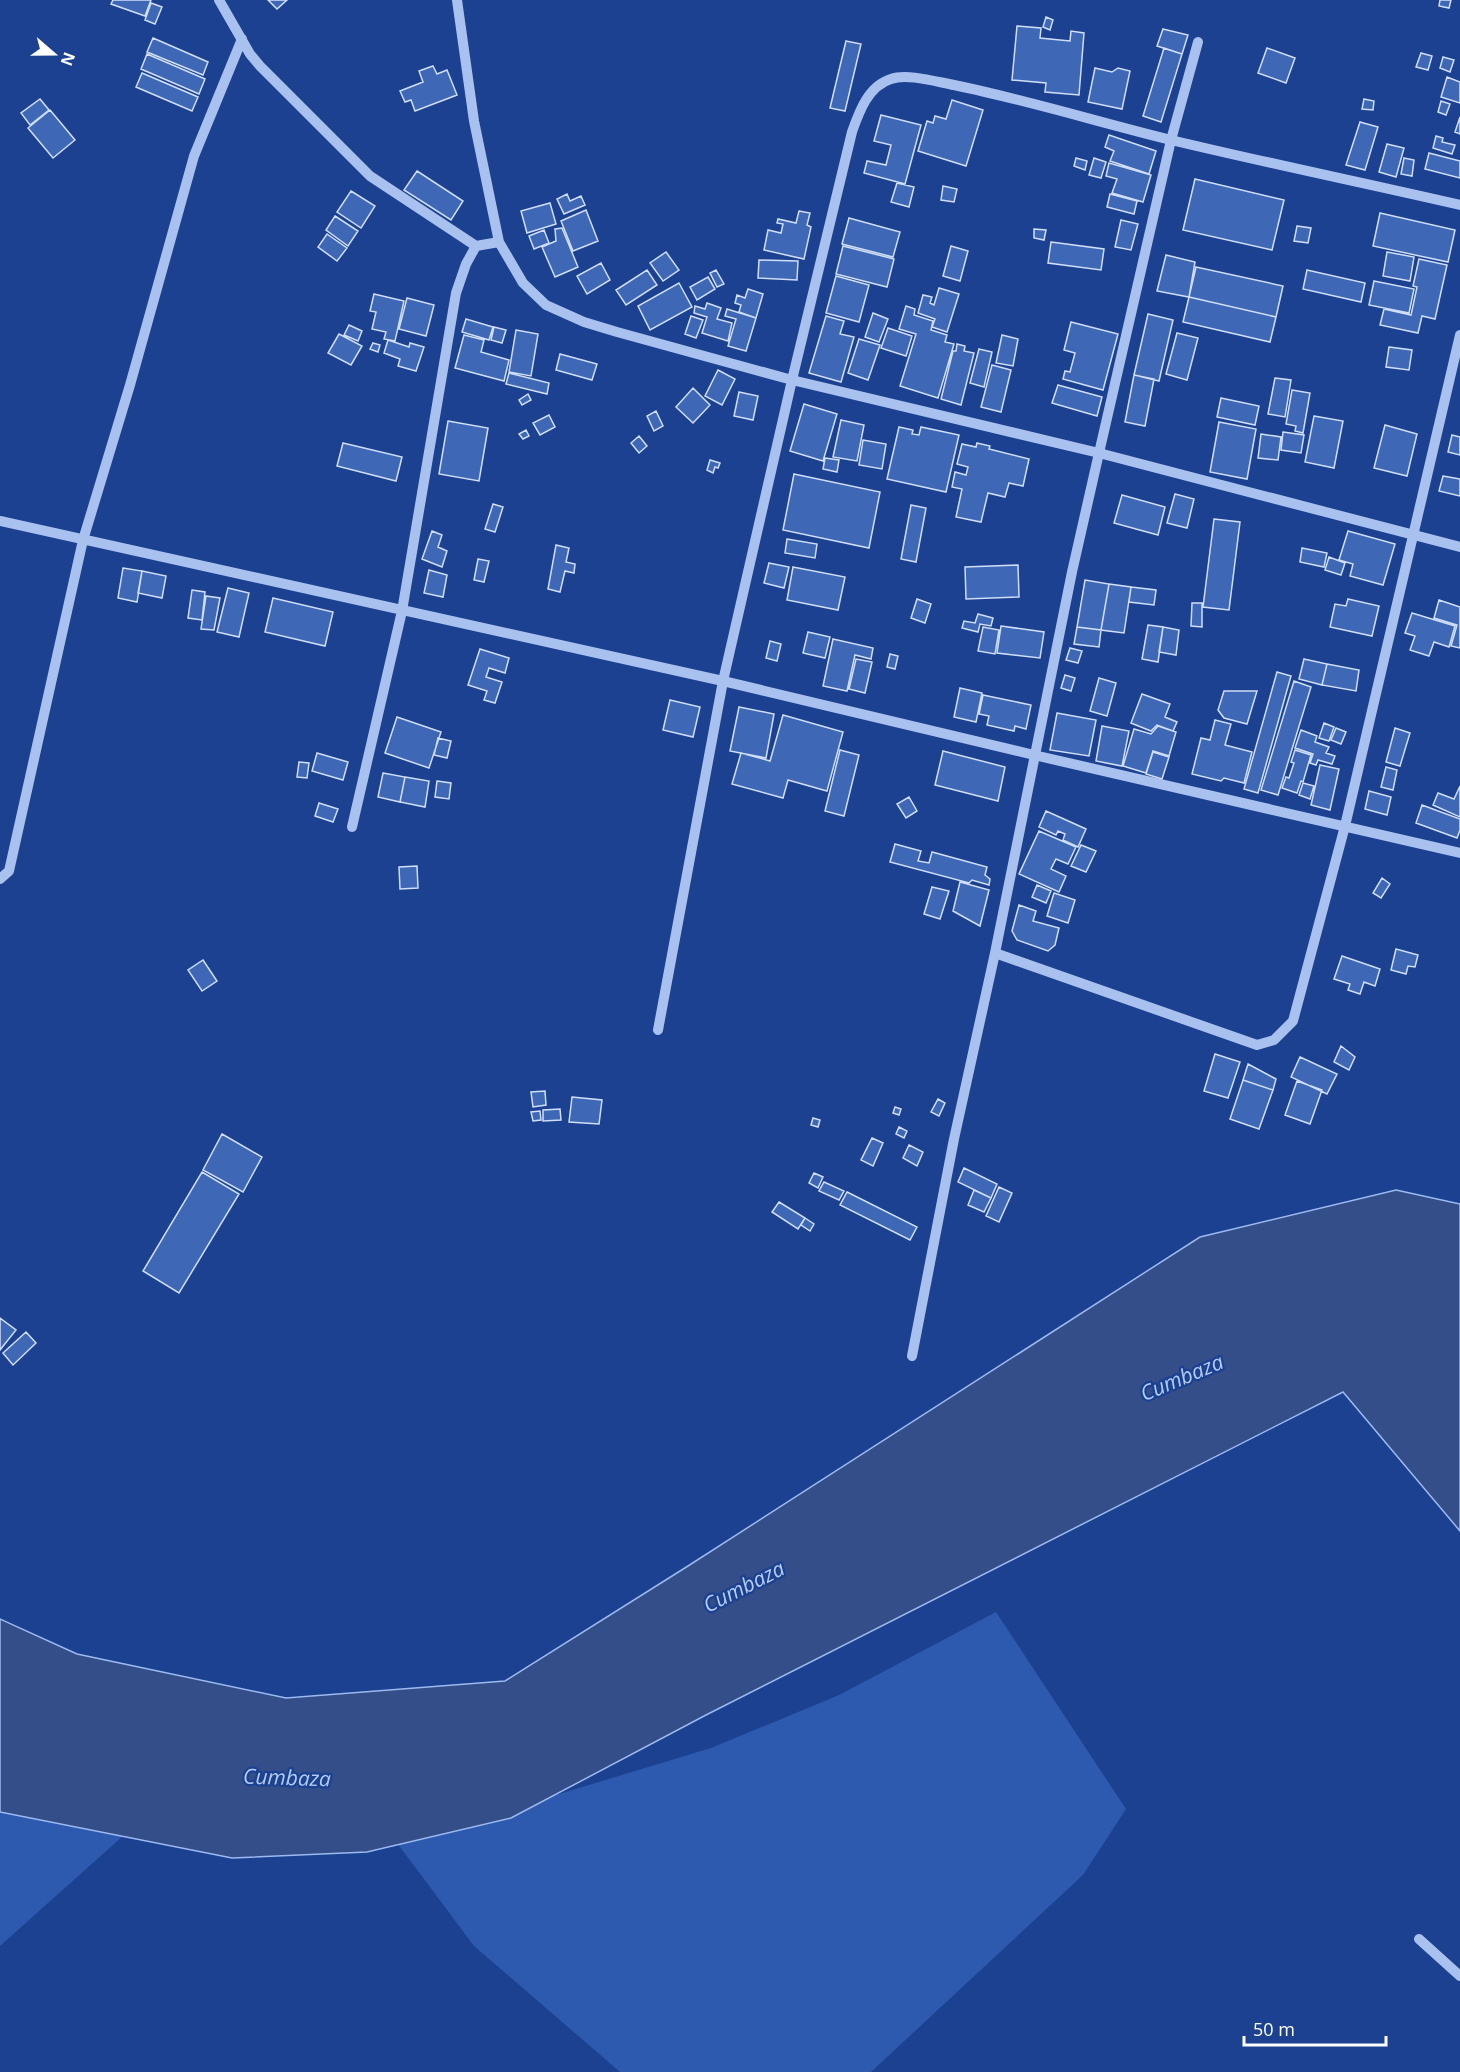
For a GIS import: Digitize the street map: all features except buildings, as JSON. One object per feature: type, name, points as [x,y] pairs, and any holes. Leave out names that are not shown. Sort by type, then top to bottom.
[{"type":"street","points":[[219,0],[260,66],[370,176],[476,246],[499,242]]},
{"type":"street","points":[[457,0],[474,122],[499,242],[522,283],[546,305],[584,322],[792,380],[1099,453],[1460,547]]},
{"type":"street","points":[[0,879],[9,871],[83,540],[130,385],[194,156],[242,39]]},
{"type":"street","points":[[912,1356],[954,1139],[995,953],[1072,572],[1171,140],[1198,42]]},
{"type":"street","points":[[658,1030],[723,681],[852,132],[861,108],[870,94],[890,79],[900,77],[927,80],[996,94],[1171,140],[1460,205]]},
{"type":"street","points":[[352,827],[402,611],[456,293],[465,264],[476,246]]},
{"type":"street","points":[[995,953],[1257,1045],[1274,1040],[1293,1021],[1345,826],[1460,335]]},
{"type":"street","points":[[0,521],[723,681],[1460,853]]},
{"type":"street","points":[[1419,1939],[1460,1976]]},
{"type":"shaded area","points":[[996,1612],[1126,1809],[1083,1875],[871,2072],[620,2072],[474,1946],[397,1843],[711,1748],[839,1695]]},
{"type":"shaded area","points":[[0,1812],[123,1836],[0,1946]]},
{"type":"water","name":"Cumbaza","points":[[1396,1190],[1460,1204],[1460,1531],[1343,1392],[706,1715],[511,1818],[367,1852],[232,1858],[0,1812],[0,1619],[77,1654],[286,1698],[505,1681],[1200,1237]]}]
